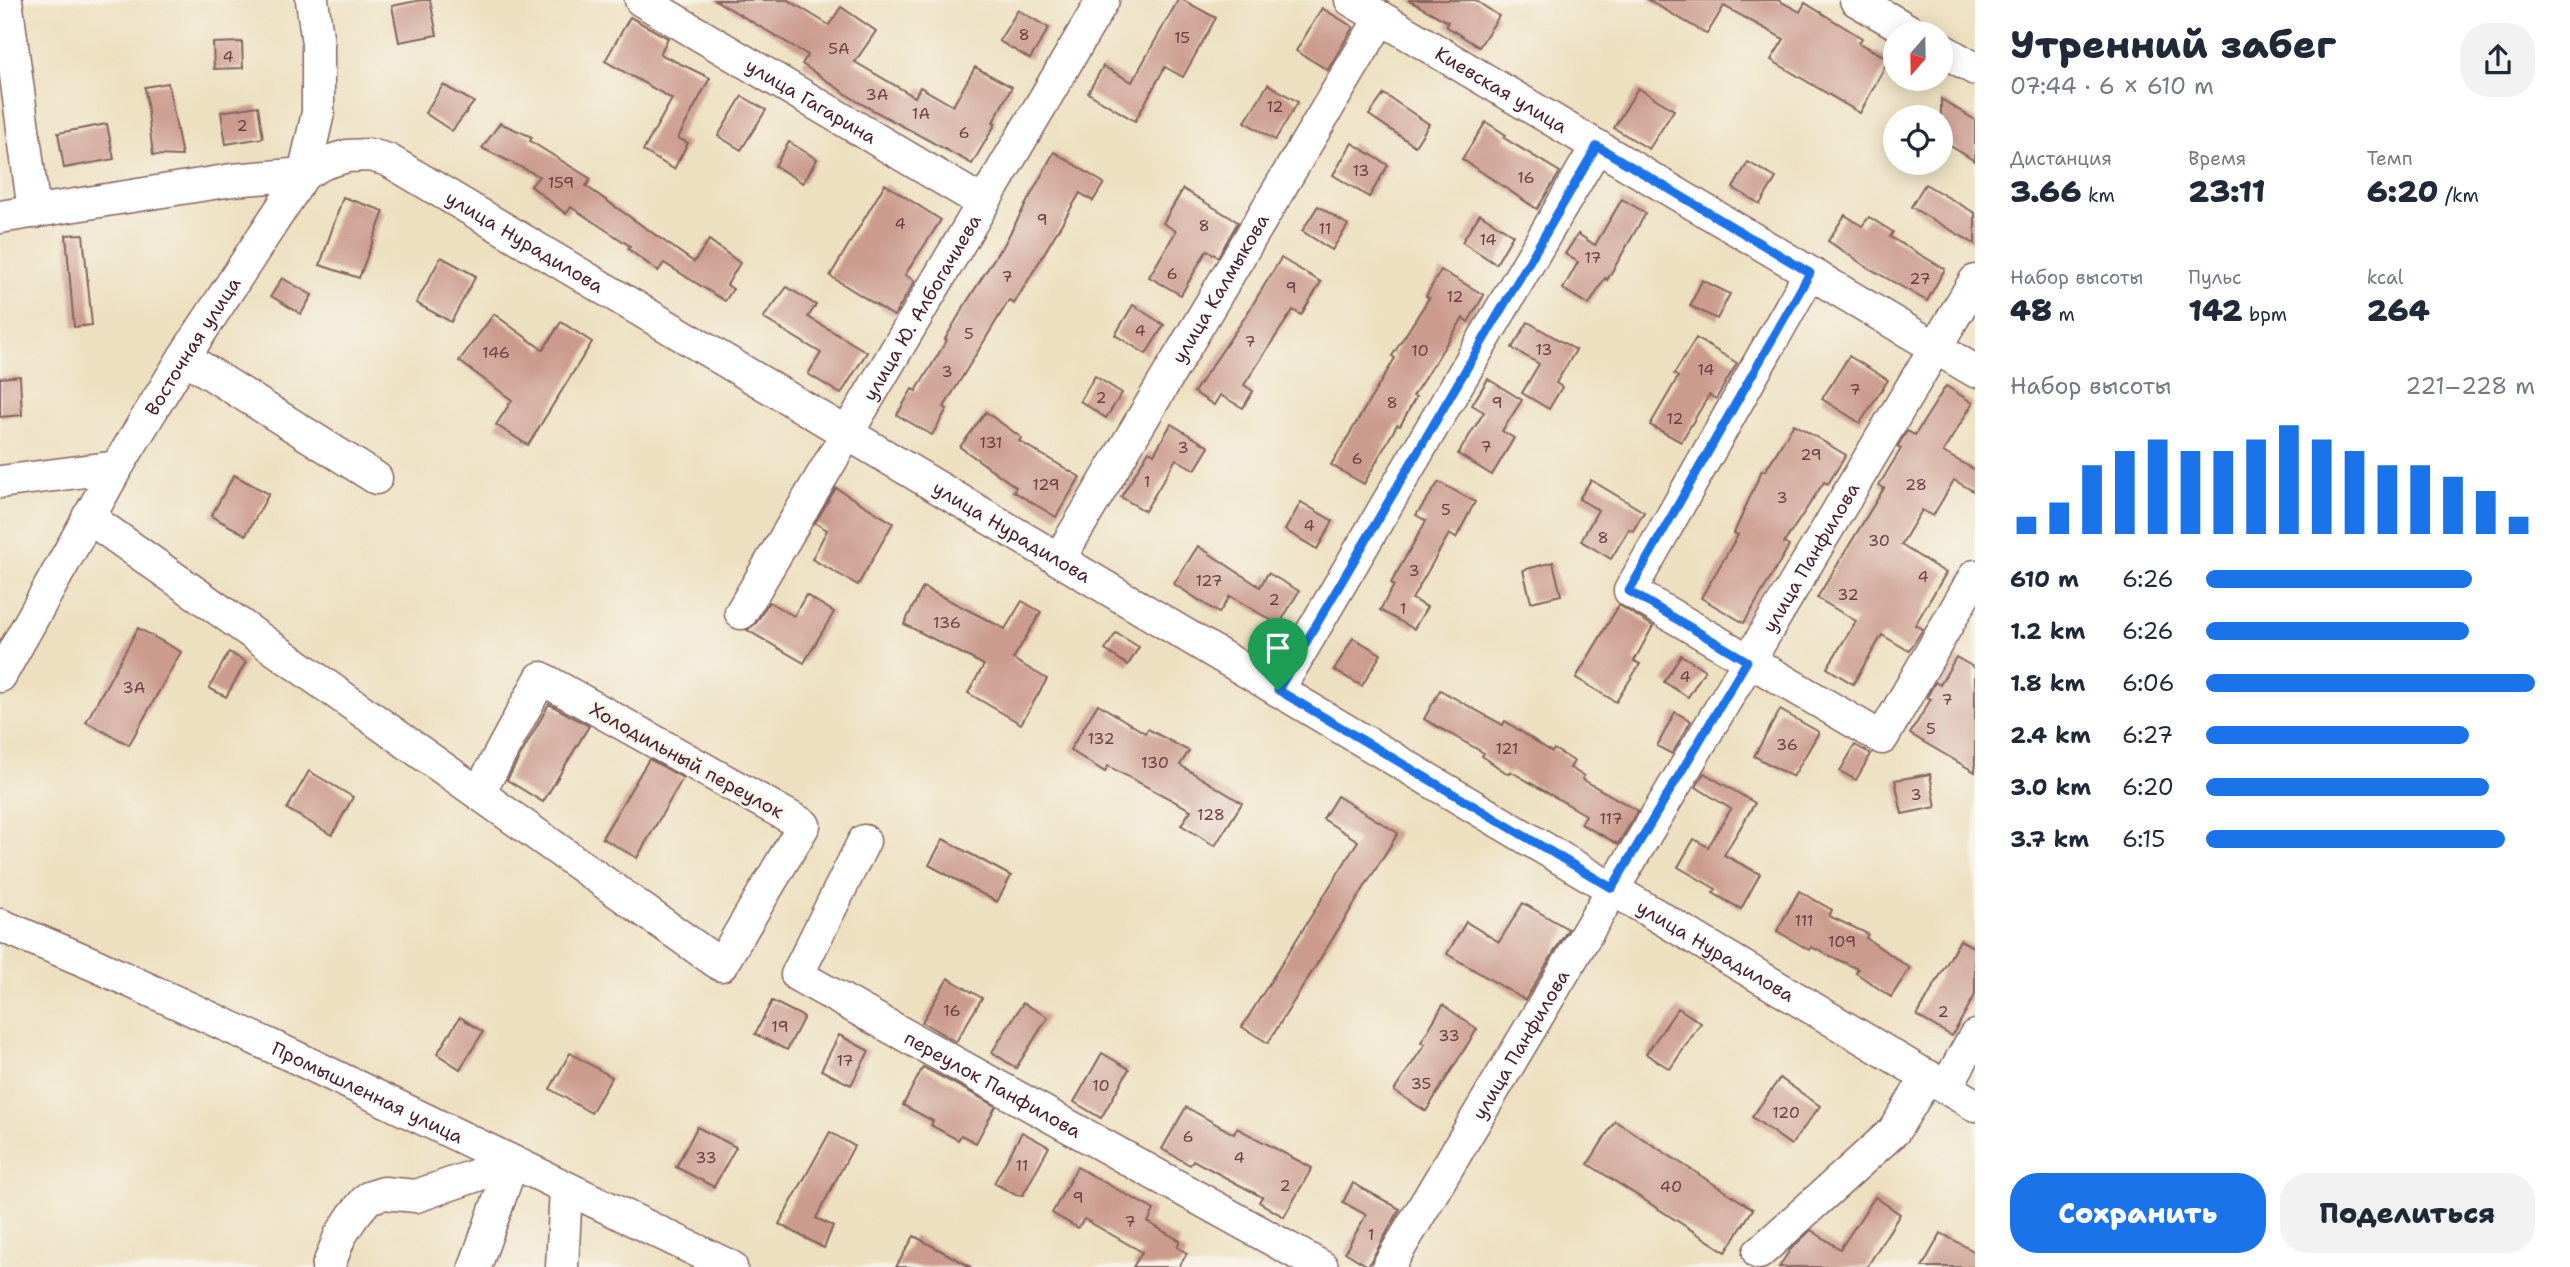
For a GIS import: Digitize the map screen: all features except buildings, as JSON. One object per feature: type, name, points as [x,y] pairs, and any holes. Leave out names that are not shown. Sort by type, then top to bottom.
[{"type":"street","points":[[6,0],[34,212]]},
{"type":"street","name":"Восточная улица","points":[[0,676],[117,467],[184,358],[304,174],[318,113],[318,44],[312,0]]},
{"type":"street","name":"улица Гагарина","points":[[642,0],[982,202]]},
{"type":"street","name":"улица Ю. Албогачиева","points":[[741,613],[1103,0]]},
{"type":"street","name":"Киевская улица","points":[[1351,0],[1975,371]]},
{"type":"street","points":[[1856,0],[1892,21]]},
{"type":"street","name":"улица Калмыкова","points":[[1059,559],[1381,18]]},
{"type":"street","points":[[1953,56],[1975,69]]},
{"type":"street","points":[[318,113],[363,155]]},
{"type":"street","points":[[1278,690],[1597,146]]},
{"type":"street","name":"улица Нурадилова","points":[[0,217],[232,180],[304,174],[336,158],[376,156],[397,166],[1975,1105]]},
{"type":"street","points":[[1810,273],[1629,591],[1882,738],[1975,576]]},
{"type":"street","name":"улица Панфилова","points":[[1388,1267],[1975,281]]},
{"type":"street","points":[[184,358],[376,478]]},
{"type":"street","points":[[0,482],[117,467]]},
{"type":"street","name":"Холодильный переулок","points":[[88,517],[721,965],[804,825],[541,678],[479,793]]},
{"type":"street","name":"переулок Панфилова","points":[[864,841],[797,975],[1322,1267]]},
{"type":"street","name":"Промышленная улица","points":[[0,925],[93,964],[282,1052],[566,1188],[714,1264]]},
{"type":"street","points":[[1759,1253],[1894,1131],[1975,1036]]},
{"type":"street","points":[[328,1267],[340,1236],[368,1198],[384,1193],[416,1196],[512,1163]]},
{"type":"street","points":[[475,1267],[512,1163]]},
{"type":"street","points":[[562,1267],[566,1188]]},
{"type":"route","points":[[1597,146],[1810,273],[1629,591],[1747,661],[1612,888],[1278,690],[1597,146]]}]
